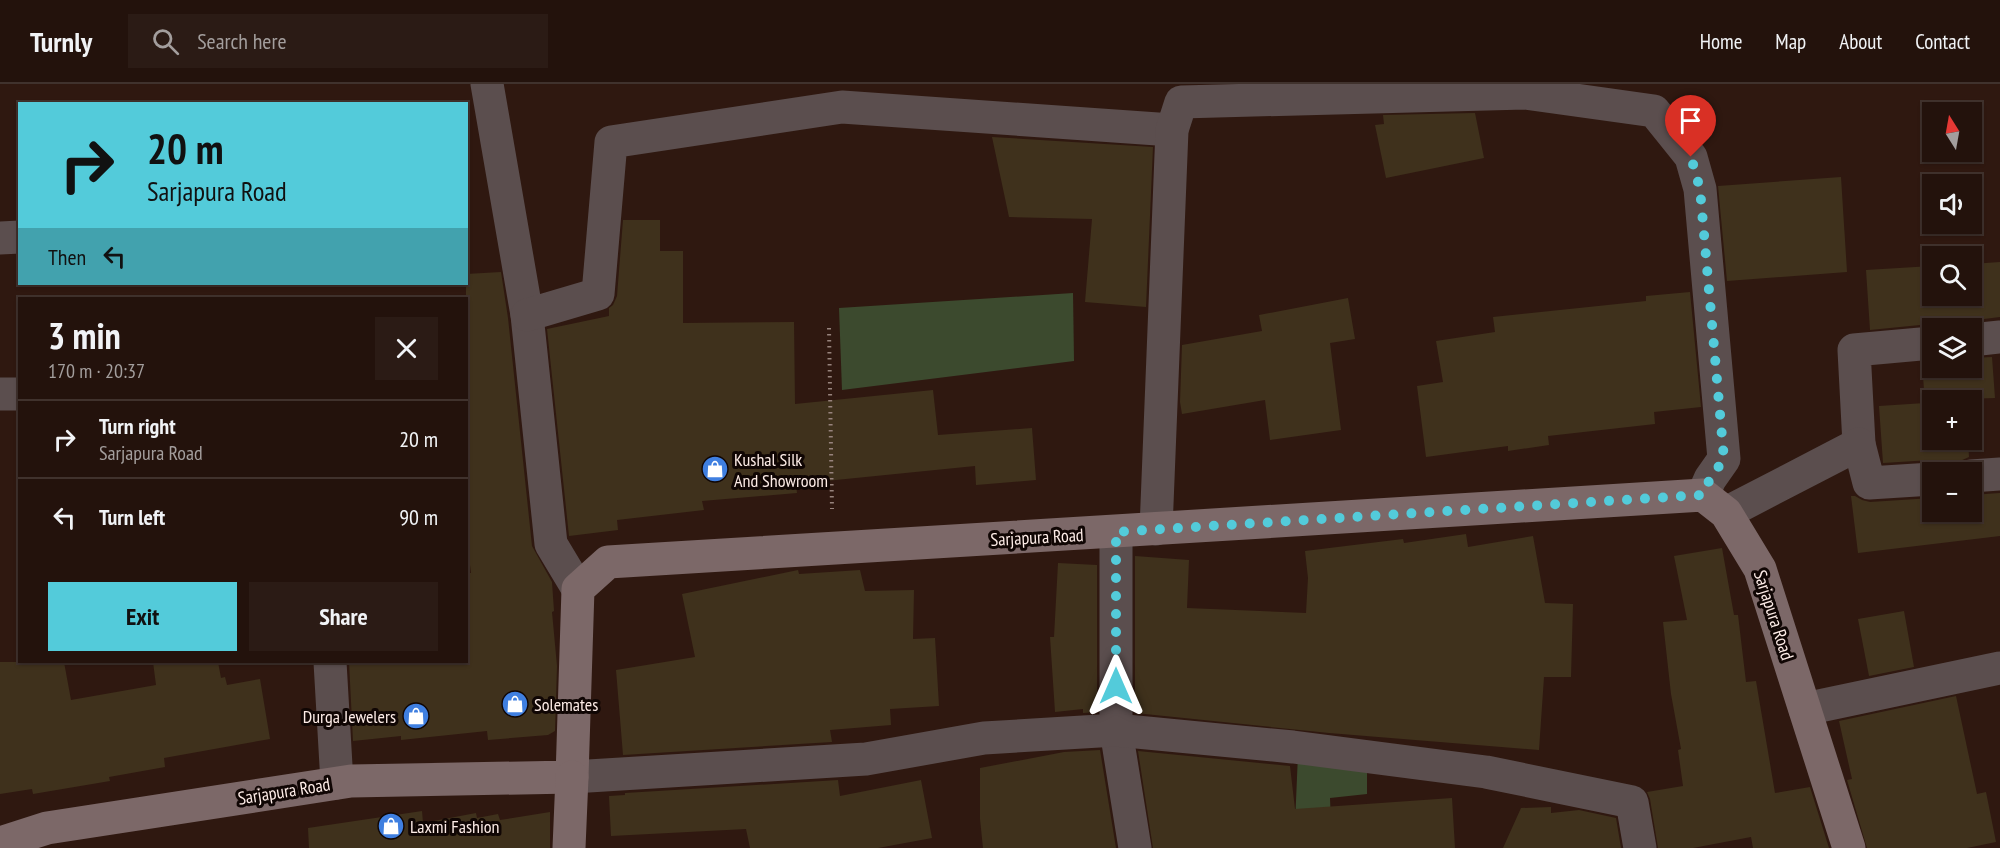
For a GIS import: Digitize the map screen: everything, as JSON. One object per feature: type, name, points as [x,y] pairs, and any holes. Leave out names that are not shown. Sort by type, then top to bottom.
[{"type":"main road","name":"Sarjapura Road","points":[[578,589],[609,562],[1156,529],[1714,504],[1760,569],[1849,848]]},
{"type":"main road","points":[[569,848],[578,589]]},
{"type":"main road","name":"Sarjapura Road","points":[[0,843],[47,828],[351,781],[572,777]]},
{"type":"street","points":[[487,84],[526,315],[551,544],[578,589]]},
{"type":"street","points":[[1156,529],[1172,130],[1181,102],[1525,93],[1654,111],[1691,157],[1700,189],[1724,459],[1710,479],[1714,504],[1859,444]]},
{"type":"street","points":[[526,315],[598,294],[611,142],[842,107],[1172,130]]},
{"type":"street","points":[[0,238],[18,237]]},
{"type":"street","points":[[1982,339],[2000,337]]},
{"type":"street","points":[[1922,344],[1854,350],[1859,444],[1869,483],[1922,480]]},
{"type":"street","points":[[0,394],[18,394]]},
{"type":"street","points":[[1982,475],[2000,474]]},
{"type":"street","points":[[1116,532],[1116,730],[1135,848]]},
{"type":"street","points":[[330,663],[337,783]]},
{"type":"street","points":[[1805,709],[2000,668]]},
{"type":"street","points":[[572,777],[866,759],[984,738],[1116,730],[1293,747],[1486,772],[1632,802],[1640,848]]},
{"type":"path","points":[[829,328],[833,549]]},
{"type":"green space","points":[[1073,293],[1074,361],[842,390],[839,308]]},
{"type":"green space","points":[[1298,754],[1367,768],[1367,794],[1330,798],[1332,848],[1294,848]]},
{"type":"building","points":[[1475,113],[1484,158],[1386,178],[1375,125],[1384,124],[1383,115]]},
{"type":"building","points":[[992,137],[1153,147],[1146,307],[1085,302],[1092,219],[1009,217]]},
{"type":"building","points":[[1841,177],[1847,272],[1727,281],[1718,186]]},
{"type":"building","points":[[623,220],[660,220],[660,251],[683,251],[683,323],[794,322],[795,404],[933,390],[938,435],[1032,428],[1036,480],[976,485],[975,466],[796,484],[797,493],[702,501],[704,510],[617,520],[618,530],[569,536],[547,329],[609,316],[609,308],[617,296]]},
{"type":"building","points":[[2000,262],[2000,317],[1982,319],[1922,318],[1922,325],[1870,330],[1866,270],[1922,267],[1922,306],[1982,306],[1982,263]]},
{"type":"building","points":[[501,272],[532,546],[552,582],[557,666],[555,731],[548,735],[488,740],[487,731],[401,740],[401,736],[353,741],[349,663],[468,663],[468,573],[471,573],[468,550],[468,297],[466,297],[466,285],[468,285],[468,274]]},
{"type":"building","points":[[1690,292],[1701,407],[1654,412],[1655,424],[1548,436],[1549,445],[1508,451],[1508,446],[1426,457],[1417,386],[1443,382],[1436,341],[1495,332],[1493,317],[1646,301],[1646,296]]},
{"type":"building","points":[[1348,298],[1355,339],[1330,343],[1341,430],[1270,440],[1265,400],[1182,414],[1180,402],[1182,345],[1262,331],[1259,315]]},
{"type":"building","points":[[1982,357],[1992,357],[1995,398],[1982,398],[1982,390],[1924,390],[1923,378],[1982,378]]},
{"type":"building","points":[[1922,403],[1922,450],[1969,450],[1969,457],[1959,462],[1931,460],[1883,463],[1879,406]]},
{"type":"building","points":[[2000,493],[2000,536],[1858,553],[1851,496],[1870,502],[1922,499],[1922,522],[1982,522],[1982,494]]},
{"type":"building","points":[[1466,534],[1468,547],[1533,536],[1545,603],[1573,604],[1571,677],[1544,677],[1539,750],[1329,733],[1135,713],[1135,556],[1189,560],[1187,608],[1306,613],[1308,578],[1305,551],[1403,539],[1404,543]]},
{"type":"building","points":[[1722,548],[1734,615],[1738,615],[1746,682],[1756,681],[1775,793],[1810,787],[1829,848],[1753,848],[1751,837],[1693,848],[1658,848],[1647,792],[1683,786],[1678,750],[1681,749],[1671,694],[1663,622],[1687,620],[1674,556]]},
{"type":"building","points":[[1058,563],[1097,565],[1097,712],[1083,713],[1083,709],[1055,712],[1050,637],[1054,637]]},
{"type":"building","points":[[798,570],[799,574],[860,570],[865,591],[914,590],[913,639],[935,638],[939,706],[890,709],[891,725],[830,730],[832,742],[623,755],[616,670],[695,657],[682,594]]},
{"type":"building","points":[[1904,611],[1914,667],[1869,676],[1858,619]]},
{"type":"building","points":[[0,662],[64,663],[71,700],[156,685],[153,663],[218,663],[221,678],[225,677],[227,685],[260,679],[270,739],[164,758],[165,767],[109,777],[110,781],[33,794],[32,789],[0,794]]},
{"type":"building","points":[[1956,696],[1977,794],[1986,792],[1996,842],[1967,848],[1867,848],[1847,780],[1852,779],[1839,721]]},
{"type":"building","points":[[1100,750],[1116,848],[983,848],[980,819],[980,768],[1064,752]]},
{"type":"building","points":[[1138,751],[1290,766],[1295,809],[1452,798],[1455,848],[1153,848]]},
{"type":"building","points":[[838,780],[840,796],[921,780],[932,838],[878,848],[750,848],[746,829],[611,836],[609,796],[625,795],[625,793]]},
{"type":"building","points":[[1551,807],[1551,813],[1579,810],[1616,818],[1621,848],[1503,848],[1521,808]]},
{"type":"building","points":[[422,811],[423,823],[476,813],[477,818],[498,814],[500,820],[550,812],[550,848],[309,848],[308,828]]},
{"type":"place","name":"Kushal Silk And Showroom","points":[[715,469]]},
{"type":"place","name":"Solemates","points":[[515,704]]},
{"type":"place","name":"Durga Jewelers","points":[[416,716]]},
{"type":"place","name":"Laxmi Fashion","points":[[391,826]]},
{"type":"route","points":[[1116,686],[1116,532],[1702,495],[1724,459],[1700,189],[1691,157]]}]
